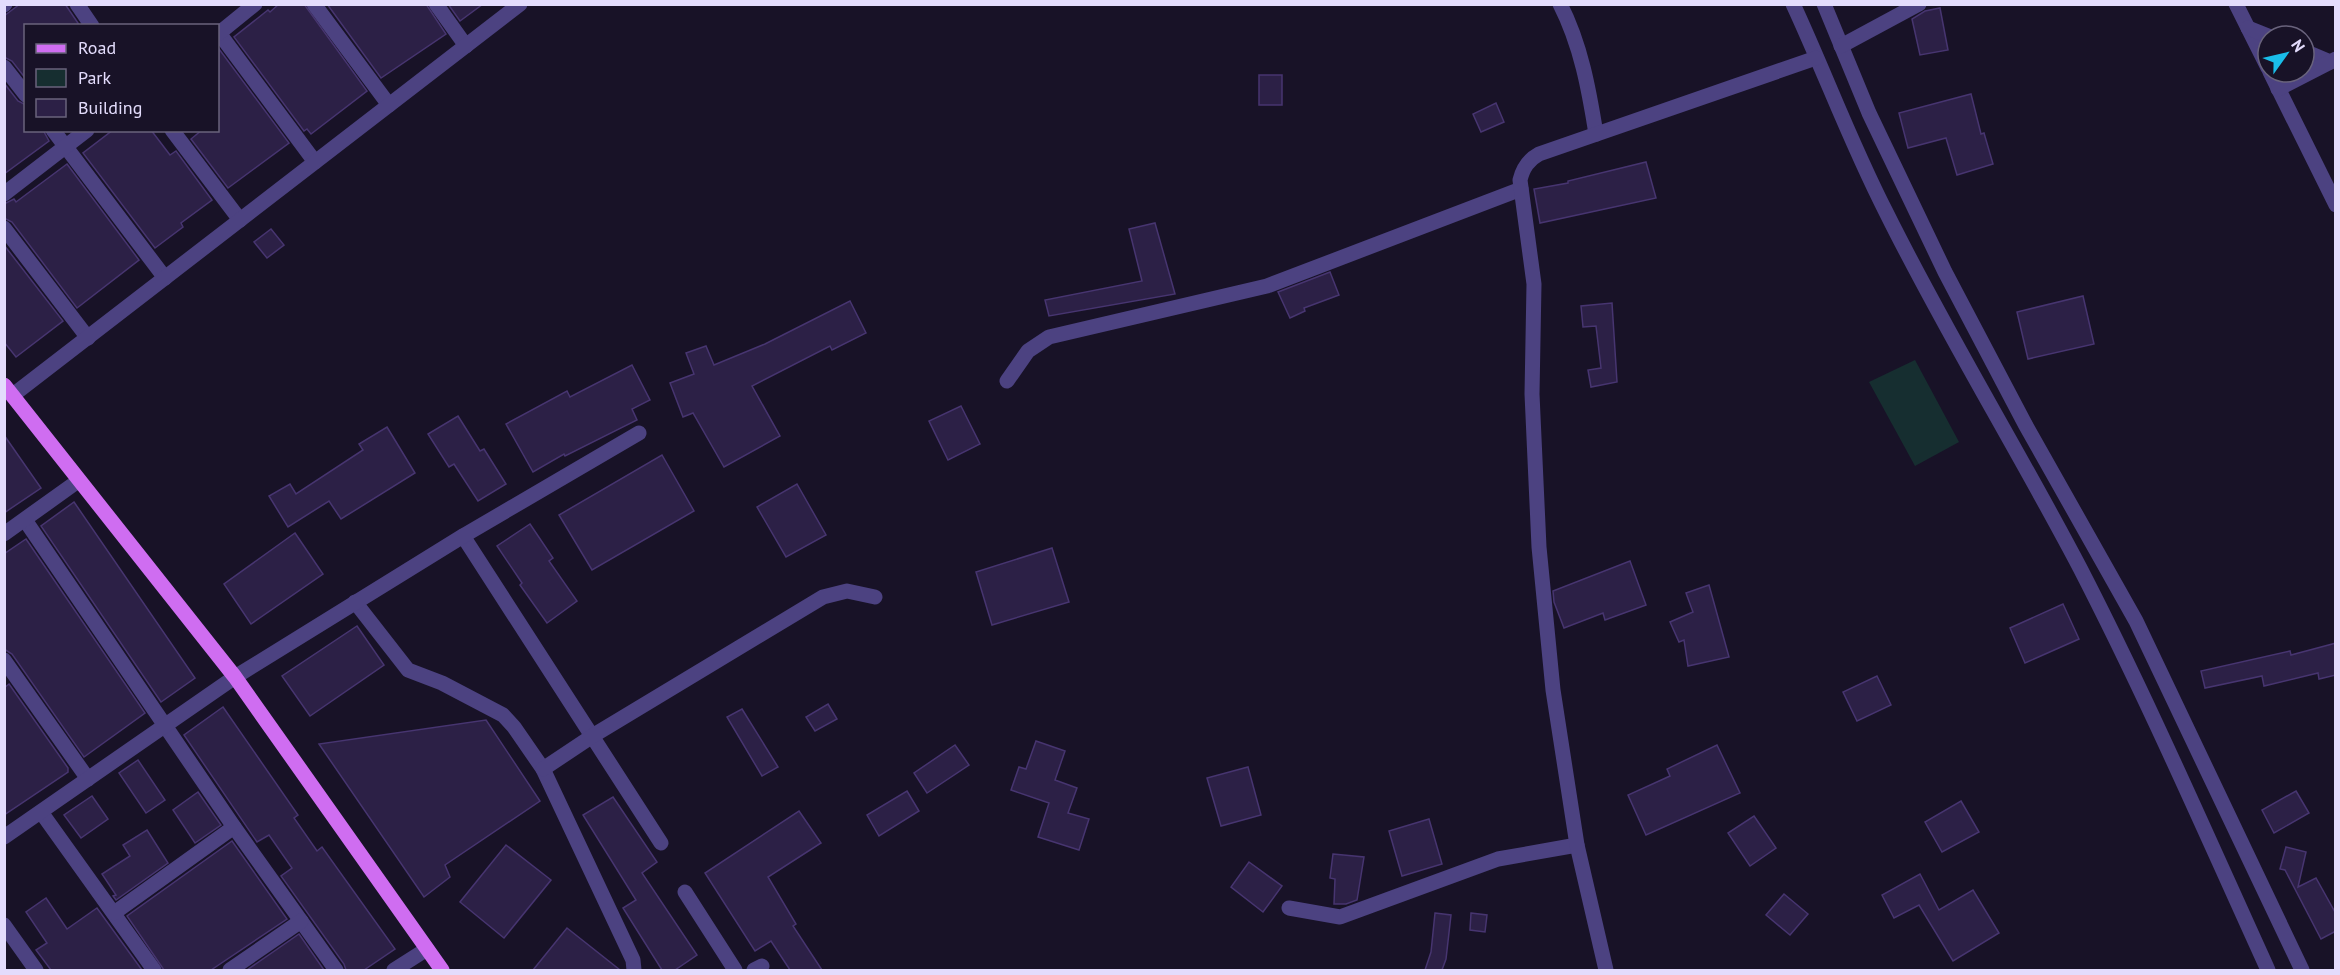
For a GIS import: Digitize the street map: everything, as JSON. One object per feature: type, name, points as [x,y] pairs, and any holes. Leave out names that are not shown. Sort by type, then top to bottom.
[{"type":"main road","points":[[9,390],[78,481],[235,677],[442,970]]},
{"type":"street","points":[[76,4],[91,24]]},
{"type":"street","points":[[219,32],[255,4]]},
{"type":"street","points":[[314,4],[389,105]]},
{"type":"street","points":[[435,4],[466,46]]},
{"type":"street","points":[[9,390],[88,338],[520,4]]},
{"type":"street","points":[[1560,4],[1579,51],[1590,92],[1596,134]]},
{"type":"street","points":[[1793,4],[1846,132],[1891,223],[1959,351],[2048,509],[2117,643],[2268,970]]},
{"type":"street","points":[[1824,4],[1869,113],[1945,272],[2025,424],[2115,579],[2302,970]]},
{"type":"street","points":[[1841,46],[1919,4]]},
{"type":"street","points":[[2236,4],[2256,44]]},
{"type":"street","points":[[2248,28],[2256,31]]},
{"type":"street","points":[[219,34],[315,162]]},
{"type":"street","points":[[2316,55],[2333,61]]},
{"type":"street","points":[[1606,970],[1577,845],[1553,690],[1539,547],[1532,394],[1534,284],[1521,189],[1522,172],[1532,158],[1816,58]]},
{"type":"street","points":[[2278,89],[2333,61]]},
{"type":"street","points":[[4,67],[24,92]]},
{"type":"street","points":[[2276,84],[2336,204]]},
{"type":"street","points":[[54,132],[165,278]]},
{"type":"street","points":[[4,194],[84,132]]},
{"type":"street","points":[[174,132],[240,220]]},
{"type":"street","points":[[1007,381],[1028,351],[1049,337],[1267,286],[1521,189]]},
{"type":"street","points":[[4,228],[88,338]]},
{"type":"street","points":[[4,837],[235,677],[463,536],[639,433]]},
{"type":"street","points":[[4,534],[78,481]]},
{"type":"street","points":[[25,520],[234,827],[336,970]]},
{"type":"street","points":[[463,536],[594,735],[661,843]]},
{"type":"street","points":[[543,769],[594,735],[823,597],[846,591],[875,597]]},
{"type":"street","points":[[355,602],[408,670],[442,683],[503,715],[543,769],[633,960],[634,970]]},
{"type":"street","points":[[4,660],[88,779]]},
{"type":"street","points":[[41,812],[154,970]]},
{"type":"street","points":[[114,913],[234,827]]},
{"type":"street","points":[[1289,908],[1340,917],[1498,859],[1577,845]]},
{"type":"street","points":[[686,892],[735,970]]},
{"type":"street","points":[[230,970],[302,921]]},
{"type":"street","points":[[4,925],[36,970]]},
{"type":"street","points":[[394,970],[427,949]]},
{"type":"green space","points":[[1915,360],[1959,442],[1915,466],[1869,382]]},
{"type":"building","points":[[20,4],[65,4],[79,24],[24,24],[24,76],[12,61],[4,57],[4,16]]},
{"type":"building","points":[[279,4],[304,4],[367,91],[311,134],[307,129],[304,131],[234,37]]},
{"type":"building","points":[[327,4],[426,4],[446,34],[381,78]]},
{"type":"building","points":[[448,4],[483,4],[460,21]]},
{"type":"building","points":[[1940,8],[1948,50],[1920,55],[1912,19],[1925,11]]},
{"type":"building","points":[[219,49],[289,143],[228,188],[191,139],[200,132],[219,132]]},
{"type":"building","points":[[1259,75],[1282,75],[1282,105],[1259,105]]},
{"type":"building","points":[[4,83],[18,101],[24,104],[24,132],[44,132],[49,141],[4,174]]},
{"type":"building","points":[[1971,94],[1981,134],[1984,133],[1993,164],[1957,175],[1946,138],[1908,148],[1899,113]]},
{"type":"building","points":[[1496,103],[1504,122],[1481,132],[1473,114]]},
{"type":"building","points":[[110,132],[153,132],[170,155],[176,151],[212,200],[181,223],[183,227],[155,248],[83,153]]},
{"type":"building","points":[[1646,162],[1656,198],[1540,223],[1534,189],[1568,183],[1568,181]]},
{"type":"building","points":[[67,164],[139,260],[77,308],[12,222],[4,218],[4,204],[14,199],[16,202]]},
{"type":"building","points":[[1155,223],[1175,294],[1049,316],[1045,300],[1142,281],[1129,229]]},
{"type":"building","points":[[271,229],[284,245],[267,258],[254,242]]},
{"type":"building","points":[[4,245],[63,321],[16,357],[4,342]]},
{"type":"building","points":[[1330,272],[1339,295],[1304,308],[1305,311],[1290,318],[1278,292]]},
{"type":"building","points":[[2083,296],[2094,344],[2028,359],[2017,312]]},
{"type":"building","points":[[850,301],[866,333],[832,350],[830,346],[752,386],[780,436],[724,467],[693,413],[683,417],[670,383],[694,374],[686,353],[706,346],[714,365],[765,344]]},
{"type":"building","points":[[1612,303],[1617,382],[1591,387],[1588,370],[1601,368],[1596,326],[1583,327],[1581,306]]},
{"type":"building","points":[[632,365],[650,400],[632,409],[637,420],[565,456],[564,454],[533,472],[506,424],[567,391],[570,397]]},
{"type":"building","points":[[961,406],[980,444],[948,460],[929,421]]},
{"type":"building","points":[[458,416],[480,451],[484,449],[506,484],[478,501],[454,464],[449,467],[428,434]]},
{"type":"building","points":[[387,427],[415,473],[341,519],[329,501],[288,527],[269,496],[290,484],[296,494],[363,450],[359,444]]},
{"type":"building","points":[[4,435],[41,488],[4,513]]},
{"type":"building","points":[[662,455],[694,511],[592,570],[559,515]]},
{"type":"building","points":[[797,484],[826,535],[786,557],[757,507]]},
{"type":"building","points":[[74,502],[195,678],[161,702],[41,526]]},
{"type":"building","points":[[530,524],[553,558],[549,561],[577,601],[547,623],[520,585],[522,583],[497,546]]},
{"type":"building","points":[[295,533],[323,574],[251,624],[224,584]]},
{"type":"building","points":[[26,539],[145,713],[84,757],[12,654],[4,649],[4,554]]},
{"type":"building","points":[[1052,548],[1069,602],[992,625],[976,572]]},
{"type":"building","points":[[1630,561],[1646,605],[1605,620],[1603,613],[1564,628],[1554,602],[1553,591]]},
{"type":"building","points":[[1709,585],[1729,657],[1688,666],[1684,640],[1679,642],[1670,622],[1693,612],[1686,593]]},
{"type":"building","points":[[2063,604],[2079,639],[2025,663],[2010,628]]},
{"type":"building","points":[[357,626],[384,665],[310,716],[282,676]]},
{"type":"building","points":[[2336,643],[2336,675],[2319,679],[2318,673],[2264,686],[2262,676],[2205,688],[2201,671],[2290,651],[2291,655]]},
{"type":"building","points":[[1877,676],[1891,705],[1857,721],[1843,692]]},
{"type":"building","points":[[9,684],[68,768],[68,772],[4,815],[4,688]]},
{"type":"building","points":[[828,704],[837,719],[815,731],[806,717]]},
{"type":"building","points":[[223,707],[298,815],[294,818],[317,851],[322,847],[395,949],[364,970],[346,970],[281,876],[292,868],[269,835],[257,842],[184,735]]},
{"type":"building","points":[[742,709],[778,767],[762,776],[727,717]]},
{"type":"building","points":[[486,720],[540,801],[445,865],[450,877],[424,897],[319,744]]},
{"type":"building","points":[[1036,741],[1065,751],[1055,780],[1077,788],[1068,813],[1089,819],[1079,850],[1038,837],[1049,803],[1011,790],[1019,767],[1026,769]]},
{"type":"building","points":[[955,745],[969,765],[927,793],[914,773]]},
{"type":"building","points":[[1717,745],[1740,793],[1646,835],[1628,795],[1670,776],[1667,769]]},
{"type":"building","points":[[138,760],[165,800],[146,813],[119,773]]},
{"type":"building","points":[[1248,767],[1261,815],[1221,826],[1207,778]]},
{"type":"building","points":[[907,791],[919,811],[879,836],[867,815]]},
{"type":"building","points":[[2296,791],[2309,813],[2274,833],[2262,810]]},
{"type":"building","points":[[198,792],[221,825],[195,843],[173,810]]},
{"type":"building","points":[[92,796],[108,819],[81,838],[64,815]]},
{"type":"building","points":[[613,797],[657,862],[642,873],[697,955],[675,970],[662,970],[623,908],[636,900],[583,815]]},
{"type":"building","points":[[1961,801],[1979,832],[1942,852],[1925,822]]},
{"type":"building","points":[[799,811],[821,843],[768,877],[796,924],[793,926],[822,970],[790,970],[771,941],[755,951],[705,873]]},
{"type":"building","points":[[1754,816],[1776,848],[1750,866],[1728,833]]},
{"type":"building","points":[[1429,819],[1442,864],[1402,876],[1389,831]]},
{"type":"building","points":[[147,830],[168,863],[116,900],[113,896],[116,895],[102,874],[130,856],[123,845]]},
{"type":"building","points":[[232,841],[287,919],[211,970],[164,970],[127,916]]},
{"type":"building","points":[[506,845],[551,880],[504,938],[460,902]]},
{"type":"building","points":[[2286,847],[2306,852],[2298,887],[2316,878],[2336,914],[2336,931],[2321,939],[2285,870],[2280,869]]},
{"type":"building","points":[[1333,854],[1364,857],[1357,900],[1346,904],[1334,904],[1335,879],[1330,878]]},
{"type":"building","points":[[1249,862],[1282,886],[1263,912],[1231,887]]},
{"type":"building","points":[[1920,874],[1939,910],[1973,890],[1999,933],[1953,961],[1919,905],[1894,918],[1882,895]]},
{"type":"building","points":[[1784,894],[1808,914],[1790,935],[1766,915]]},
{"type":"building","points":[[46,898],[67,929],[97,908],[142,970],[51,970],[36,950],[47,943],[26,912]]},
{"type":"building","points":[[1435,913],[1451,915],[1446,959],[1442,970],[1425,970],[1431,952]]},
{"type":"building","points":[[1471,913],[1487,915],[1485,932],[1470,930]]},
{"type":"building","points":[[567,928],[620,970],[533,970]]},
{"type":"building","points":[[299,934],[324,970],[247,970]]}]
